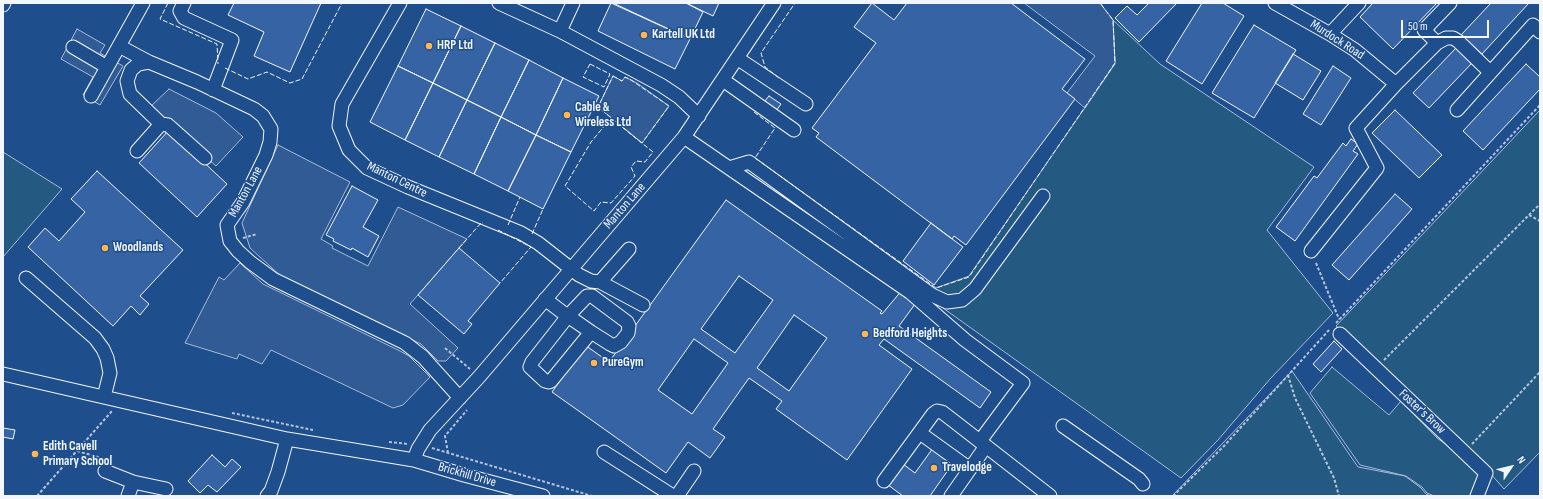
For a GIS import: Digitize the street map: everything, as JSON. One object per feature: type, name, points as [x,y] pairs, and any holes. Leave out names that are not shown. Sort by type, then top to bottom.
[{"type":"street","points":[[91,96],[143,3]]},
{"type":"street","points":[[184,3],[180,11],[184,18],[232,40],[213,90]]},
{"type":"street","name":"Manton Centre","points":[[400,3],[342,104],[339,126],[349,150],[367,168],[408,187],[521,233],[538,243],[571,269],[591,281],[600,282],[643,305]]},
{"type":"street","points":[[499,3],[560,31],[661,85],[679,97],[699,116]]},
{"type":"street","points":[[560,31],[573,3]]},
{"type":"street","name":"Manton Lane","points":[[414,460],[421,444],[430,430],[460,398],[546,299],[684,137],[774,3]]},
{"type":"street","name":"Murdock Road","points":[[1275,3],[1355,50],[1396,84]]},
{"type":"street","points":[[1330,34],[1359,3]]},
{"type":"street","points":[[1437,43],[1424,30],[1450,3]]},
{"type":"street","points":[[1457,110],[1533,25],[1540,32]]},
{"type":"street","points":[[1311,251],[1377,168],[1356,128],[1396,84],[1437,43],[1446,38],[1453,38],[1490,72]]},
{"type":"street","name":"Manton Lane","points":[[119,46],[149,62],[197,82],[254,109],[263,116],[270,128],[270,142],[266,155],[243,202],[227,225],[230,241],[238,251],[273,279],[406,343],[423,357],[460,398]]},
{"type":"street","points":[[73,47],[107,67]]},
{"type":"street","points":[[737,58],[806,104]]},
{"type":"street","points":[[149,62],[138,64],[131,70],[127,81],[130,94],[158,120],[168,125],[206,158]]},
{"type":"street","points":[[723,80],[794,130]]},
{"type":"street","points":[[137,151],[158,120]]},
{"type":"street","points":[[684,137],[911,294],[965,340],[1023,384],[983,443],[970,469],[951,496]]},
{"type":"street","points":[[729,168],[749,162],[932,295],[947,302],[962,300],[975,289],[1043,196]]},
{"type":"street","points":[[600,282],[629,249]]},
{"type":"street","points":[[26,278],[95,338],[103,349],[107,358],[110,373],[110,399]]},
{"type":"street","points":[[546,299],[568,316],[591,332],[614,346],[621,342],[628,332],[629,326],[627,322],[592,296],[587,296],[568,316],[532,362],[530,367],[545,381],[551,381],[591,332]]},
{"type":"street","name":"Foster's Brow","points":[[1340,334],[1486,473],[1477,496]]},
{"type":"street","points":[[3,374],[287,439],[414,460]]},
{"type":"street","points":[[884,481],[933,414],[938,411],[942,412],[983,443],[1050,496]]},
{"type":"street","points":[[1063,426],[1139,478],[1143,484]]},
{"type":"street","points":[[920,433],[970,469]]},
{"type":"street","points":[[267,496],[271,491],[278,472],[287,439]]},
{"type":"street","points":[[604,452],[673,496]]},
{"type":"street","name":"Brickhill Drive","points":[[414,460],[543,496]]},
{"type":"street","points":[[105,471],[133,482],[166,489]]},
{"type":"street","points":[[677,496],[694,471]]},
{"type":"street","points":[[128,496],[133,482]]},
{"type":"path","points":[[1173,496],[1224,446],[1339,318],[1540,105]]},
{"type":"path","points":[[1376,369],[1540,204]]},
{"type":"path","points":[[1529,215],[1540,221]]},
{"type":"path","points":[[1311,251],[1339,318]]},
{"type":"path","points":[[445,348],[479,376]]},
{"type":"path","points":[[1464,452],[1540,372]]},
{"type":"path","points":[[1288,375],[1295,398],[1334,478],[1339,496]]},
{"type":"path","points":[[37,496],[112,411],[110,399]]},
{"type":"path","points":[[226,411],[319,431]]},
{"type":"path","points":[[382,442],[421,444],[592,496]]},
{"type":"path","points":[[77,451],[98,457],[105,471]]},
{"type":"shaded area","points":[[1024,3],[1100,3],[1113,20],[1115,63],[1085,108],[1067,93],[1095,56]]},
{"type":"shaded area","points":[[1113,20],[1160,64],[1314,167],[1267,230],[1333,313],[1270,379],[1218,440],[1181,478],[929,298],[936,288],[969,276],[1115,64]]},
{"type":"shaded area","points":[[77,29],[105,45],[100,53],[123,66],[100,105],[83,95],[93,77],[61,59]]},
{"type":"shaded area","points":[[613,76],[622,81],[625,77],[637,83],[669,106],[642,143],[598,107]]},
{"type":"shaded area","points":[[169,89],[216,113],[243,137],[216,166],[150,107]]},
{"type":"shaded area","points":[[1540,110],[1540,452],[1504,489],[1468,448],[1336,326]]},
{"type":"shaded area","points":[[278,145],[350,182],[321,239],[333,246],[332,248],[368,266],[398,207],[467,239],[410,304],[458,348],[446,361],[438,361],[421,344],[282,277],[250,248],[242,223]]},
{"type":"shaded area","points":[[3,152],[62,189],[3,257]]},
{"type":"shaded area","points":[[240,263],[263,284],[409,356],[430,377],[403,405],[393,408],[271,350],[262,364],[239,354],[237,359],[185,343],[219,277],[224,280]]},
{"type":"shaded area","points":[[1332,367],[1389,415],[1401,401],[1437,438],[1461,455],[1481,474],[1472,496],[1434,496],[1427,493],[1422,487],[1406,476],[1360,465],[1310,393]]},
{"type":"shaded area","points":[[1292,371],[1358,467],[1405,476],[1421,488],[1426,494],[1431,496],[1172,496]]},
{"type":"building","points":[[234,3],[321,3],[290,72],[254,56],[264,32],[228,15]]},
{"type":"building","name":"Kartell UK Ltd","points":[[611,3],[690,39],[675,69],[598,31]]},
{"type":"building","name":"Kartell UK Ltd","points":[[613,3],[686,3],[703,12],[690,39]]},
{"type":"building","name":"Kartell UK Ltd","points":[[686,3],[719,3],[713,16]]},
{"type":"building","points":[[872,3],[894,20],[907,3],[1011,3],[1085,59],[1062,89],[1075,99],[966,245],[954,236],[952,239],[816,137],[819,133],[812,128],[876,43],[854,27]]},
{"type":"building","points":[[1149,3],[1177,3],[1139,42],[1115,18],[1127,6],[1137,15]]},
{"type":"building","points":[[1202,3],[1223,3],[1244,16],[1202,84],[1166,61]]},
{"type":"building","points":[[1373,3],[1437,3],[1393,49],[1360,17]]},
{"type":"building","points":[[1491,3],[1529,3],[1482,54],[1461,35]]},
{"type":"building","name":"HRP Ltd","points":[[426,9],[461,26],[433,83],[398,66]]},
{"type":"building","points":[[1254,25],[1296,50],[1254,118],[1212,93]]},
{"type":"building","points":[[461,26],[495,43],[467,100],[433,83]]},
{"type":"building","points":[[495,43],[529,60],[501,117],[467,100]]},
{"type":"building","points":[[1456,48],[1472,63],[1429,108],[1413,93]]},
{"type":"building","points":[[1293,54],[1321,71],[1303,100],[1275,83]]},
{"type":"building","points":[[529,60],[563,78],[536,135],[501,117]]},
{"type":"building","points":[[1526,64],[1540,77],[1540,89],[1483,150],[1463,131]]},
{"type":"building","points":[[398,66],[433,83],[405,140],[370,122]]},
{"type":"building","points":[[1333,66],[1351,78],[1321,125],[1303,114]]},
{"type":"building","name":"Cable & Wireless Ltd","points":[[563,78],[599,96],[571,152],[536,135]]},
{"type":"building","points":[[433,83],[467,100],[439,157],[405,140]]},
{"type":"building","points":[[769,96],[781,104],[776,111],[764,102]]},
{"type":"building","points":[[467,100],[501,117],[474,174],[439,157]]},
{"type":"building","points":[[1395,110],[1442,155],[1419,178],[1372,133]]},
{"type":"building","points":[[501,117],[536,135],[508,191],[474,174]]},
{"type":"building","points":[[169,130],[227,184],[197,217],[139,163]]},
{"type":"building","points":[[536,135],[571,152],[543,209],[508,191]]},
{"type":"building","points":[[1351,139],[1358,144],[1353,151],[1358,154],[1295,241],[1276,227],[1314,176],[1317,178],[1343,143],[1346,146]]},
{"type":"building","name":"Woodlands","points":[[97,171],[183,250],[140,296],[149,304],[140,315],[131,306],[113,326],[28,247],[45,228],[59,241],[85,212],[71,199]]},
{"type":"building","points":[[352,186],[378,200],[363,227],[379,236],[368,257],[352,248],[351,250],[333,241],[334,239],[326,235]]},
{"type":"building","points":[[1395,194],[1412,209],[1349,280],[1332,265]]},
{"type":"building","name":"Bedford Heights","points":[[726,200],[882,311],[880,313],[882,314],[903,289],[918,300],[899,326],[991,392],[980,408],[884,339],[879,345],[912,369],[847,460],[776,409],[782,401],[749,378],[713,429],[725,437],[710,458],[688,442],[666,473],[552,392],[585,345],[609,362]],"holes":[[[739,276],[773,300],[735,353],[701,329]],[[794,315],[827,338],[789,391],[757,368]],[[694,339],[728,363],[692,414],[658,390]]]},
{"type":"building","points":[[931,223],[963,247],[934,285],[903,261]]},
{"type":"building","points":[[459,248],[500,283],[468,321],[472,324],[464,334],[418,295]]},
{"type":"building","points":[[1334,341],[1342,349],[1321,372],[1313,364]]},
{"type":"building","points":[[3,428],[15,430],[13,439],[3,437]]},
{"type":"building","name":"Travelodge","points":[[933,448],[953,463],[930,496],[903,496],[884,482],[899,461],[915,473]]},
{"type":"building","points":[[212,455],[225,467],[232,459],[241,467],[217,492],[208,485],[200,493],[188,481]]},
{"type":"fence","points":[[168,3],[160,19],[217,44],[218,64]]},
{"type":"fence","points":[[225,68],[248,79],[267,72],[290,83],[302,79],[342,3]]},
{"type":"fence","points":[[779,78],[765,67],[761,53],[795,3]]},
{"type":"fence","points":[[754,112],[775,128],[755,158],[936,288],[969,277],[1115,63],[1113,20],[1100,3]]},
{"type":"fence","points":[[590,64],[610,74],[604,87],[583,77],[590,64]]},
{"type":"fence","points":[[613,76],[622,81],[625,77],[631,80],[669,106],[642,143],[598,107],[613,76]]},
{"type":"fence","points":[[611,118],[653,152],[645,162],[636,161],[631,167],[635,176],[611,203],[601,202],[594,211],[565,186],[591,142],[611,118]]},
{"type":"fence","points":[[508,225],[520,197]]},
{"type":"fence","points":[[532,234],[543,209]]},
{"type":"fence","points":[[459,248],[481,223],[483,223]]},
{"type":"fence","points":[[498,230],[531,247],[500,283]]},
{"type":"place","name":"Kartell UK Ltd","points":[[644,35]]},
{"type":"place","name":"HRP Ltd","points":[[429,46]]},
{"type":"place","name":"Cable & Wireless Ltd","points":[[567,115]]},
{"type":"place","name":"Woodlands","points":[[105,248]]},
{"type":"place","name":"Bedford Heights","points":[[865,334]]},
{"type":"place","name":"PureGym","points":[[594,363]]},
{"type":"place","name":"Edith Cavell Primary School","points":[[35,454]]},
{"type":"place","name":"Travelodge","points":[[934,468]]}]
